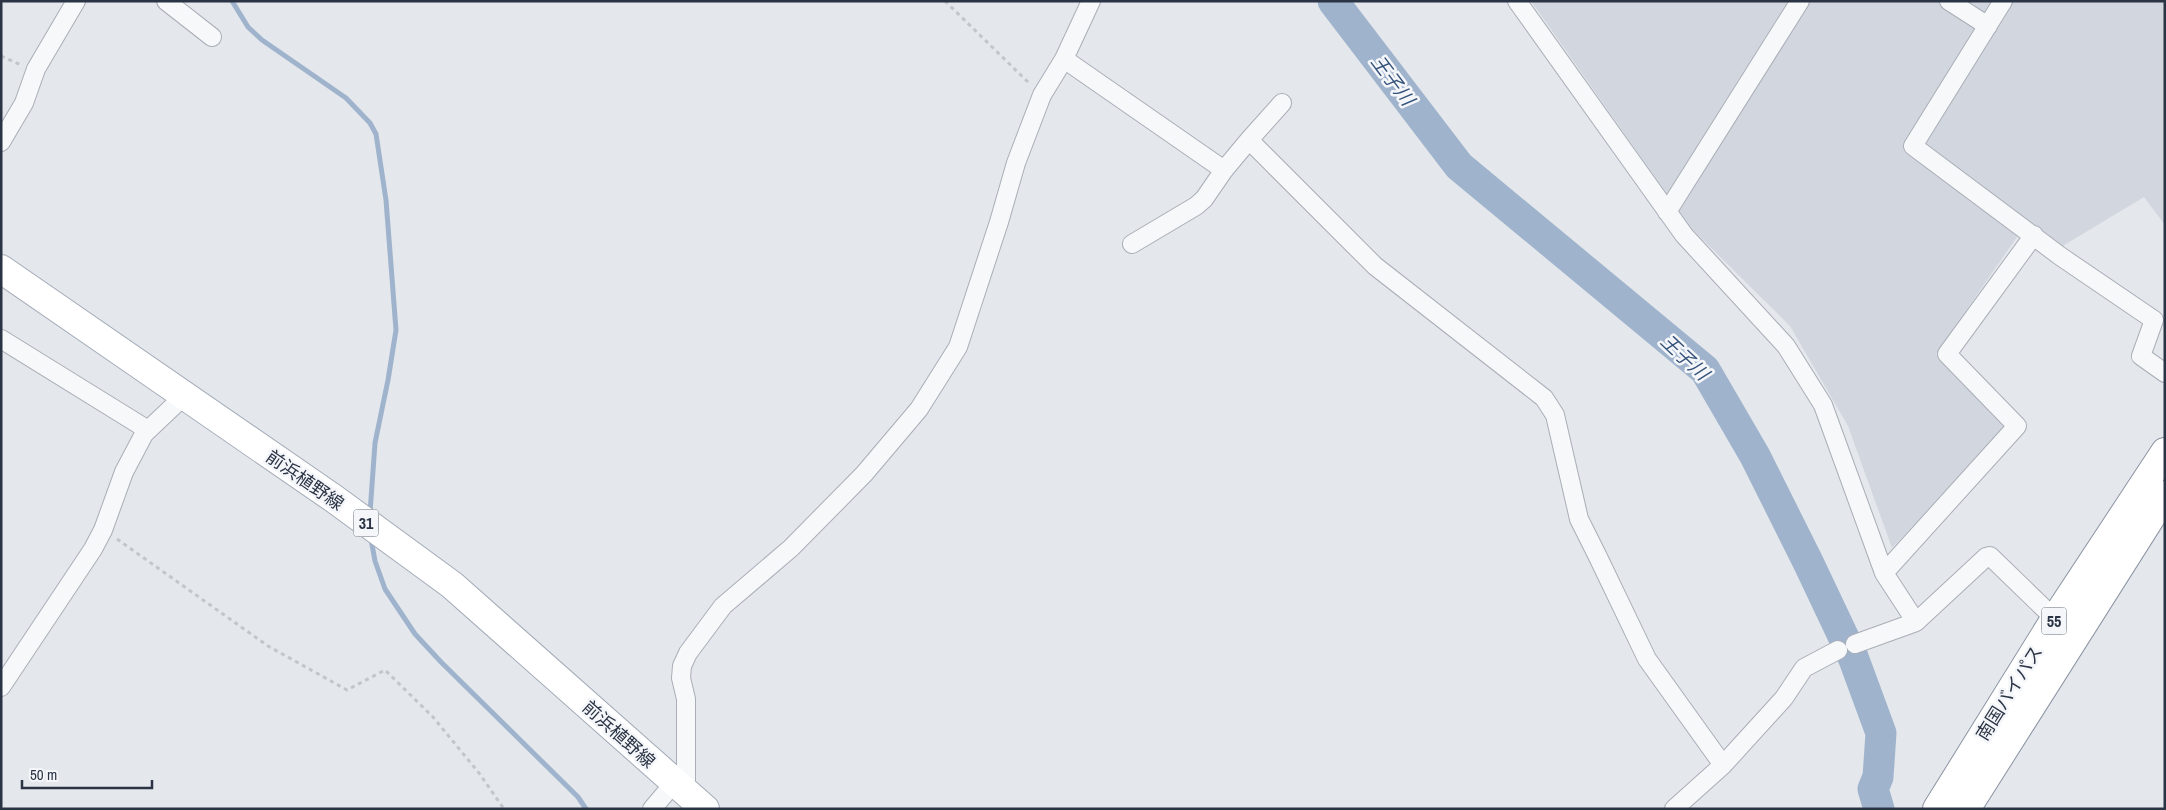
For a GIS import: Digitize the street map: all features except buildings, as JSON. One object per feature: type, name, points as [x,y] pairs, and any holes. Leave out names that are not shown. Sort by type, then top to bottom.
[{"type":"main road","name":"前浜植野線","points":[[1,269],[333,498],[452,585],[688,795]]},
{"type":"main road","name":"南国バイパス","points":[[1954,804],[2055,619],[2165,452]]},
{"type":"main road","name":"南国バイパス","points":[[1954,804],[2165,495]]},
{"type":"street","points":[[1,142],[24,103],[36,69],[76,1]]},
{"type":"street","points":[[166,1],[212,36]]},
{"type":"street","points":[[652,809],[688,795],[686,699],[681,678],[682,666],[688,653],[723,606],[797,541],[864,474],[919,409],[958,347],[999,222],[1016,163],[1042,95],[1064,59],[1091,1]]},
{"type":"street","points":[[1517,1],[1684,234],[1786,346],[1823,405],[1884,573],[1916,622]]},
{"type":"street","points":[[1668,212],[1800,1]]},
{"type":"street","points":[[1949,1],[1988,26]]},
{"type":"street","points":[[2003,1],[1912,146],[2060,256],[2154,320],[2141,356],[2165,373]]},
{"type":"street","points":[[1064,59],[1224,170]]},
{"type":"street","points":[[1132,244],[1196,206],[1204,199],[1224,170],[1282,102]]},
{"type":"street","points":[[1249,140],[1375,266],[1544,398],[1555,415],[1579,519],[1590,542],[1648,659],[1723,765]]},
{"type":"street","points":[[1884,573],[2017,426],[1947,354],[2034,235]]},
{"type":"street","points":[[1,339],[148,430]]},
{"type":"street","points":[[1,687],[93,549],[103,530],[124,472],[144,434],[184,396]]},
{"type":"street","points":[[1855,644],[1916,622],[1986,557],[1990,556],[2055,619]]},
{"type":"street","points":[[1674,809],[1723,765],[1784,698],[1804,668],[1838,650]]},
{"type":"path","points":[[945,1],[980,38],[1042,95]]},
{"type":"path","points":[[103,530],[268,646],[347,690],[385,670],[433,716],[479,773],[504,809]]},
{"type":"shaded area","points":[[1531,1],[2165,1],[2165,225],[2144,197],[2061,247],[2028,221],[1936,354],[2007,428],[1892,548],[1848,426],[1790,326],[1690,227]]},
{"type":"waterway","points":[[232,1],[248,27],[262,40],[346,98],[370,123],[376,134],[386,200],[396,330],[375,443],[370,513]]},
{"type":"waterway","name":"王子川","points":[[1333,1],[1459,166],[1705,370],[1755,456],[1853,657],[1881,733],[1878,777],[1873,789],[1879,809]]},
{"type":"waterway","points":[[371,539],[375,561],[385,589],[415,634],[578,797],[586,809]]}]
